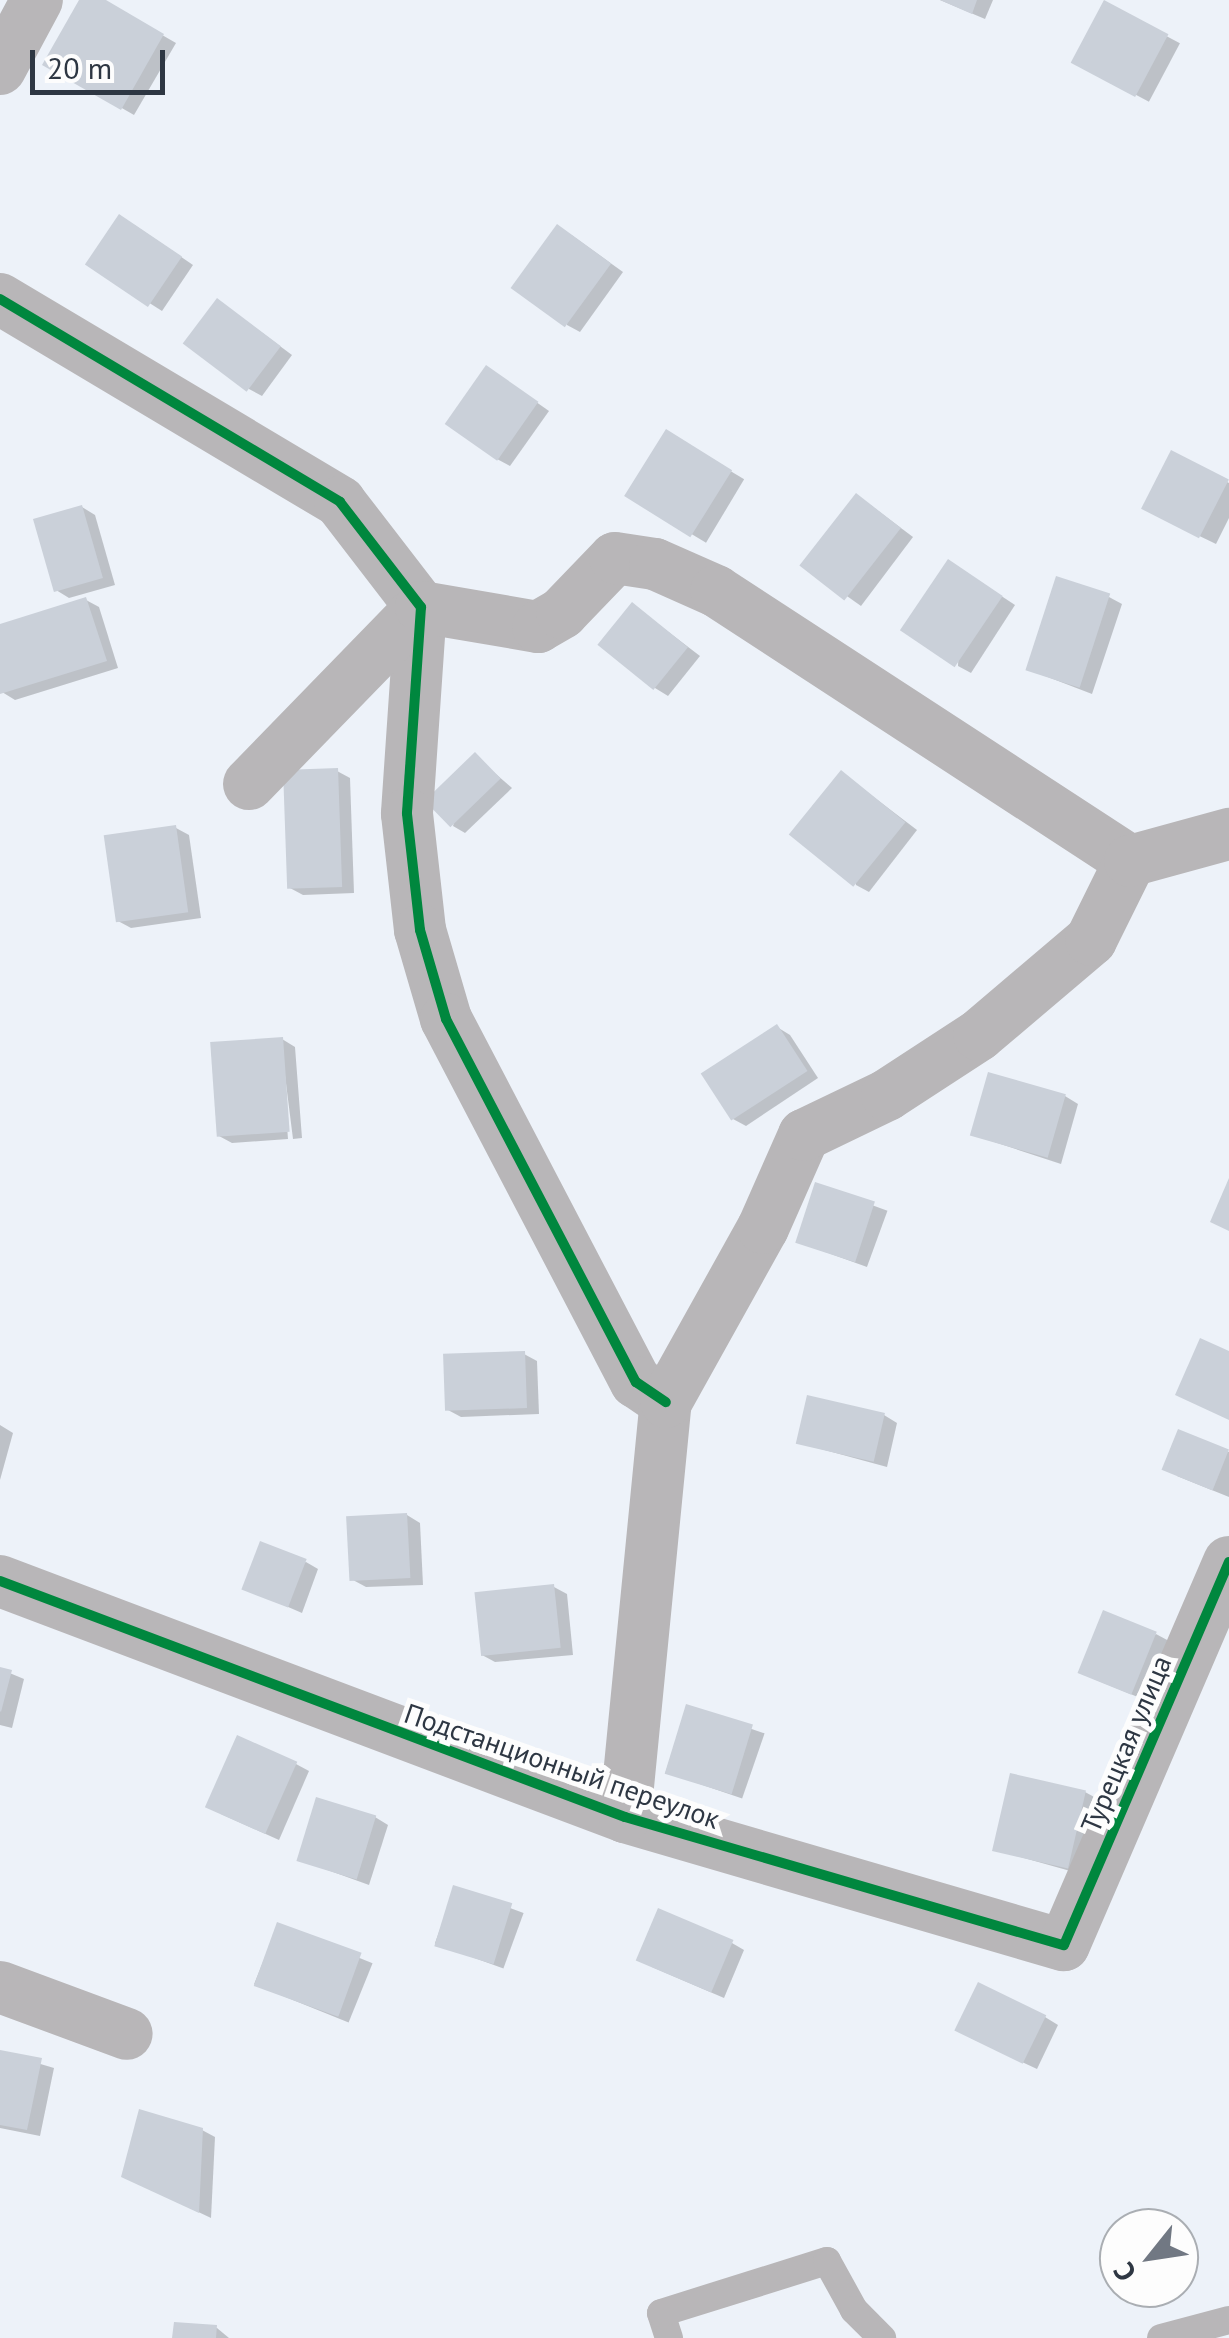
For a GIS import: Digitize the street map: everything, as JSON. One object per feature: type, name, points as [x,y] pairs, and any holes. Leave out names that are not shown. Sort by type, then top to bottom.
[{"type":"street","points":[[0,69],[36,0]]},
{"type":"street","points":[[0,300],[340,502],[421,607],[407,814],[420,930],[446,1019],[636,1382],[666,1402]]},
{"type":"street","points":[[421,607],[538,626],[562,613],[616,558],[655,564],[716,592],[1130,861],[1229,834]]},
{"type":"street","points":[[249,784],[421,607]]},
{"type":"street","points":[[625,1817],[666,1402],[763,1228],[804,1135],[887,1095],[979,1035],[1091,940],[1130,861]]},
{"type":"street","name":"Турецкая улица","points":[[1064,1945],[1229,1562]]},
{"type":"street","name":"Подстанционный переулок","points":[[0,1580],[625,1817],[1064,1945]]},
{"type":"street","points":[[0,1986],[127,2034]]},
{"type":"lane","points":[[669,2338],[661,2313],[827,2261],[854,2310],[882,2338]]},
{"type":"lane","points":[[1161,2338],[1229,2320]]},
{"type":"building","points":[[79,0],[106,0],[164,34],[121,110],[42,65]]},
{"type":"building","points":[[940,0],[977,0],[972,14]]},
{"type":"building","points":[[1104,0],[1168,34],[1135,97],[1071,63]]},
{"type":"building","points":[[119,214],[182,256],[148,307],[85,265]]},
{"type":"building","points":[[557,224],[611,263],[565,327],[511,288]]},
{"type":"building","points":[[217,298],[281,346],[247,392],[183,344]]},
{"type":"building","points":[[486,365],[538,402],[497,461],[445,424]]},
{"type":"building","points":[[666,429],[732,470],[690,537],[624,496]]},
{"type":"building","points":[[1171,450],[1229,480],[1199,538],[1141,509]]},
{"type":"building","points":[[856,493],[901,528],[844,601],[799,565]]},
{"type":"building","points":[[82,505],[103,578],[54,592],[33,519]]},
{"type":"building","points":[[948,559],[1003,596],[955,667],[900,630]]},
{"type":"building","points":[[1056,576],[1110,594],[1080,688],[1025,670]]},
{"type":"building","points":[[86,597],[107,661],[0,694],[0,624]]},
{"type":"building","points":[[632,602],[688,647],[653,690],[597,645]]},
{"type":"building","points":[[475,752],[501,779],[450,827],[425,801]]},
{"type":"building","points":[[338,768],[342,887],[287,889],[283,770]]},
{"type":"building","points":[[841,770],[906,822],[853,887],[789,835]]},
{"type":"building","points":[[176,825],[188,912],[116,922],[104,835]]},
{"type":"building","points":[[777,1024],[807,1071],[731,1121],[701,1074]]},
{"type":"building","points":[[283,1037],[290,1132],[217,1137],[210,1042]]},
{"type":"building","points":[[988,1072],[1066,1094],[1048,1158],[970,1135]]},
{"type":"building","points":[[1229,1178],[1229,1231],[1210,1222]]},
{"type":"building","points":[[815,1182],[875,1201],[855,1262],[795,1243]]},
{"type":"building","points":[[1200,1338],[1229,1351],[1229,1420],[1175,1395]]},
{"type":"building","points":[[525,1351],[527,1408],[445,1411],[443,1354]]},
{"type":"building","points":[[807,1395],[885,1413],[874,1462],[796,1444]]},
{"type":"building","points":[[1178,1429],[1229,1450],[1213,1490],[1162,1470]]},
{"type":"building","points":[[407,1513],[410,1578],[349,1581],[346,1516]]},
{"type":"building","points":[[260,1541],[307,1559],[288,1607],[241,1590]]},
{"type":"building","points":[[554,1584],[561,1648],[481,1656],[474,1592]]},
{"type":"building","points":[[1103,1610],[1157,1632],[1131,1695],[1078,1673]]},
{"type":"building","points":[[0,1667],[12,1670],[1,1712],[0,1711]]},
{"type":"building","points":[[686,1704],[753,1724],[732,1794],[665,1774]]},
{"type":"building","points":[[237,1735],[297,1762],[265,1834],[205,1807]]},
{"type":"building","points":[[1010,1773],[1086,1791],[1068,1868],[992,1851]]},
{"type":"building","points":[[316,1797],[376,1815],[357,1879],[296,1861]]},
{"type":"building","points":[[453,1885],[512,1903],[494,1964],[434,1946]]},
{"type":"building","points":[[658,1908],[733,1940],[711,1993],[636,1960]]},
{"type":"building","points":[[277,1922],[362,1953],[338,2017],[254,1986]]},
{"type":"building","points":[[978,1982],[1046,2015],[1023,2064],[954,2031]]},
{"type":"building","points":[[0,2050],[42,2058],[27,2130],[0,2125]]},
{"type":"building","points":[[139,2109],[203,2128],[199,2213],[121,2177]]},
{"type":"building","points":[[174,2322],[217,2325],[216,2338],[172,2338]]},
{"type":"cycle path","points":[[0,299],[340,502],[421,607],[407,814],[420,930],[446,1019],[636,1382],[666,1402]]},
{"type":"cycle path","points":[[0,1581],[625,1817],[1064,1945],[1229,1562]]}]
